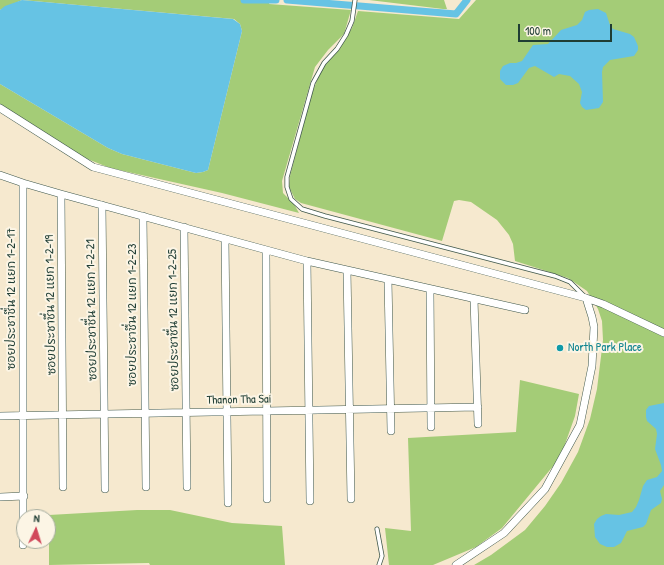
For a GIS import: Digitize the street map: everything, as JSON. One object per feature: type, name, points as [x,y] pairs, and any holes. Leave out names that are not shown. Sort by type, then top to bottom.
[{"type":"street","points":[[0,108],[84,162],[99,169],[586,298],[604,304],[664,333]]},
{"type":"street","points":[[0,174],[23,183],[61,194],[307,262],[524,310]]},
{"type":"street","name":"ซอยประชาชื่น 12 แยก 1-2-17","points":[[23,183],[24,509]]},
{"type":"street","name":"ซอยประชาชื่น 12 แยก 1-2-19","points":[[61,194],[64,487]]},
{"type":"street","name":"ซอยประชาชื่น 12 แยก 1-2-21","points":[[102,205],[105,488]]},
{"type":"street","name":"ซอยประชาชื่น 12 แยก 1-2-23","points":[[143,216],[146,487]]},
{"type":"street","name":"ซอยประชาชื่น 12 แยก 1-2-25","points":[[184,227],[187,487]]},
{"type":"street","points":[[225,239],[228,503]]},
{"type":"street","points":[[266,250],[268,499]]},
{"type":"street","points":[[307,262],[310,501]]},
{"type":"street","points":[[346,270],[351,499]]},
{"type":"street","points":[[388,280],[391,430]]},
{"type":"street","points":[[430,290],[431,427]]},
{"type":"street","points":[[456,565],[504,533],[545,489],[580,425],[592,366],[594,327],[586,298]]},
{"type":"street","points":[[474,299],[478,424]]},
{"type":"street","name":"Thanon Tha Sai","points":[[0,416],[478,407]]},
{"type":"street","points":[[0,497],[24,496]]},
{"type":"lane","points":[[355,0],[352,21],[346,35],[337,49],[324,63],[313,83],[287,177],[287,187],[291,199],[302,209],[325,216],[567,280],[586,298]]},
{"type":"lane","points":[[377,529],[382,556],[379,565]]},
{"type":"green space","points":[[0,0],[22,0],[0,10]]},
{"type":"green space","points":[[22,0],[270,0],[269,4],[351,10],[344,34],[328,50],[315,67],[282,181],[283,193],[294,204],[299,213],[222,193],[110,168],[85,158],[0,104],[0,84],[108,148],[122,154],[196,173],[203,172],[208,170],[242,31],[240,24],[234,19]]},
{"type":"green space","points":[[369,0],[444,0],[447,9],[443,9]]},
{"type":"green space","points":[[476,0],[664,0],[664,565],[474,565],[491,555],[525,530],[545,506],[561,483],[578,452],[590,419],[597,389],[603,340],[602,321],[598,309],[587,291],[568,278],[515,261],[513,244],[509,235],[497,220],[471,202],[459,200],[454,201],[442,241],[301,203],[295,199],[289,187],[290,176],[311,96],[321,70],[352,28],[358,11],[459,19]]},
{"type":"green space","points":[[520,380],[579,394],[575,416],[564,447],[554,465],[502,528],[476,547],[433,565],[389,565],[385,528],[411,531],[408,438],[516,432]]},
{"type":"green space","points":[[137,510],[170,510],[232,523],[282,526],[285,565],[150,565],[149,563],[49,565],[49,549],[56,549],[56,515]]},
{"type":"water","points":[[22,0],[233,19],[240,24],[242,31],[208,170],[196,173],[122,154],[108,148],[0,84],[0,10],[5,6]]},
{"type":"water","points":[[598,9],[606,13],[613,29],[630,34],[634,37],[638,46],[638,50],[634,56],[610,60],[603,67],[603,102],[599,108],[586,110],[582,107],[580,103],[582,92],[579,84],[570,76],[559,74],[554,77],[535,66],[529,68],[518,83],[513,85],[506,85],[500,79],[500,71],[503,66],[522,61],[533,45],[548,44],[561,30],[577,25],[582,20],[585,12]]},
{"type":"water","points":[[664,403],[664,485],[660,491],[662,499],[661,503],[651,510],[646,524],[643,527],[627,531],[621,543],[614,547],[607,547],[600,544],[595,537],[594,524],[597,519],[606,514],[619,515],[632,512],[636,507],[643,486],[647,480],[657,477],[662,471],[655,449],[657,434],[656,429],[647,421],[646,410],[649,406]]},
{"type":"waterway","points":[[244,0],[276,0]]},
{"type":"waterway","points":[[287,0],[456,14],[467,0]]},
{"type":"place","name":"North Park Place","points":[[560,348]]}]
